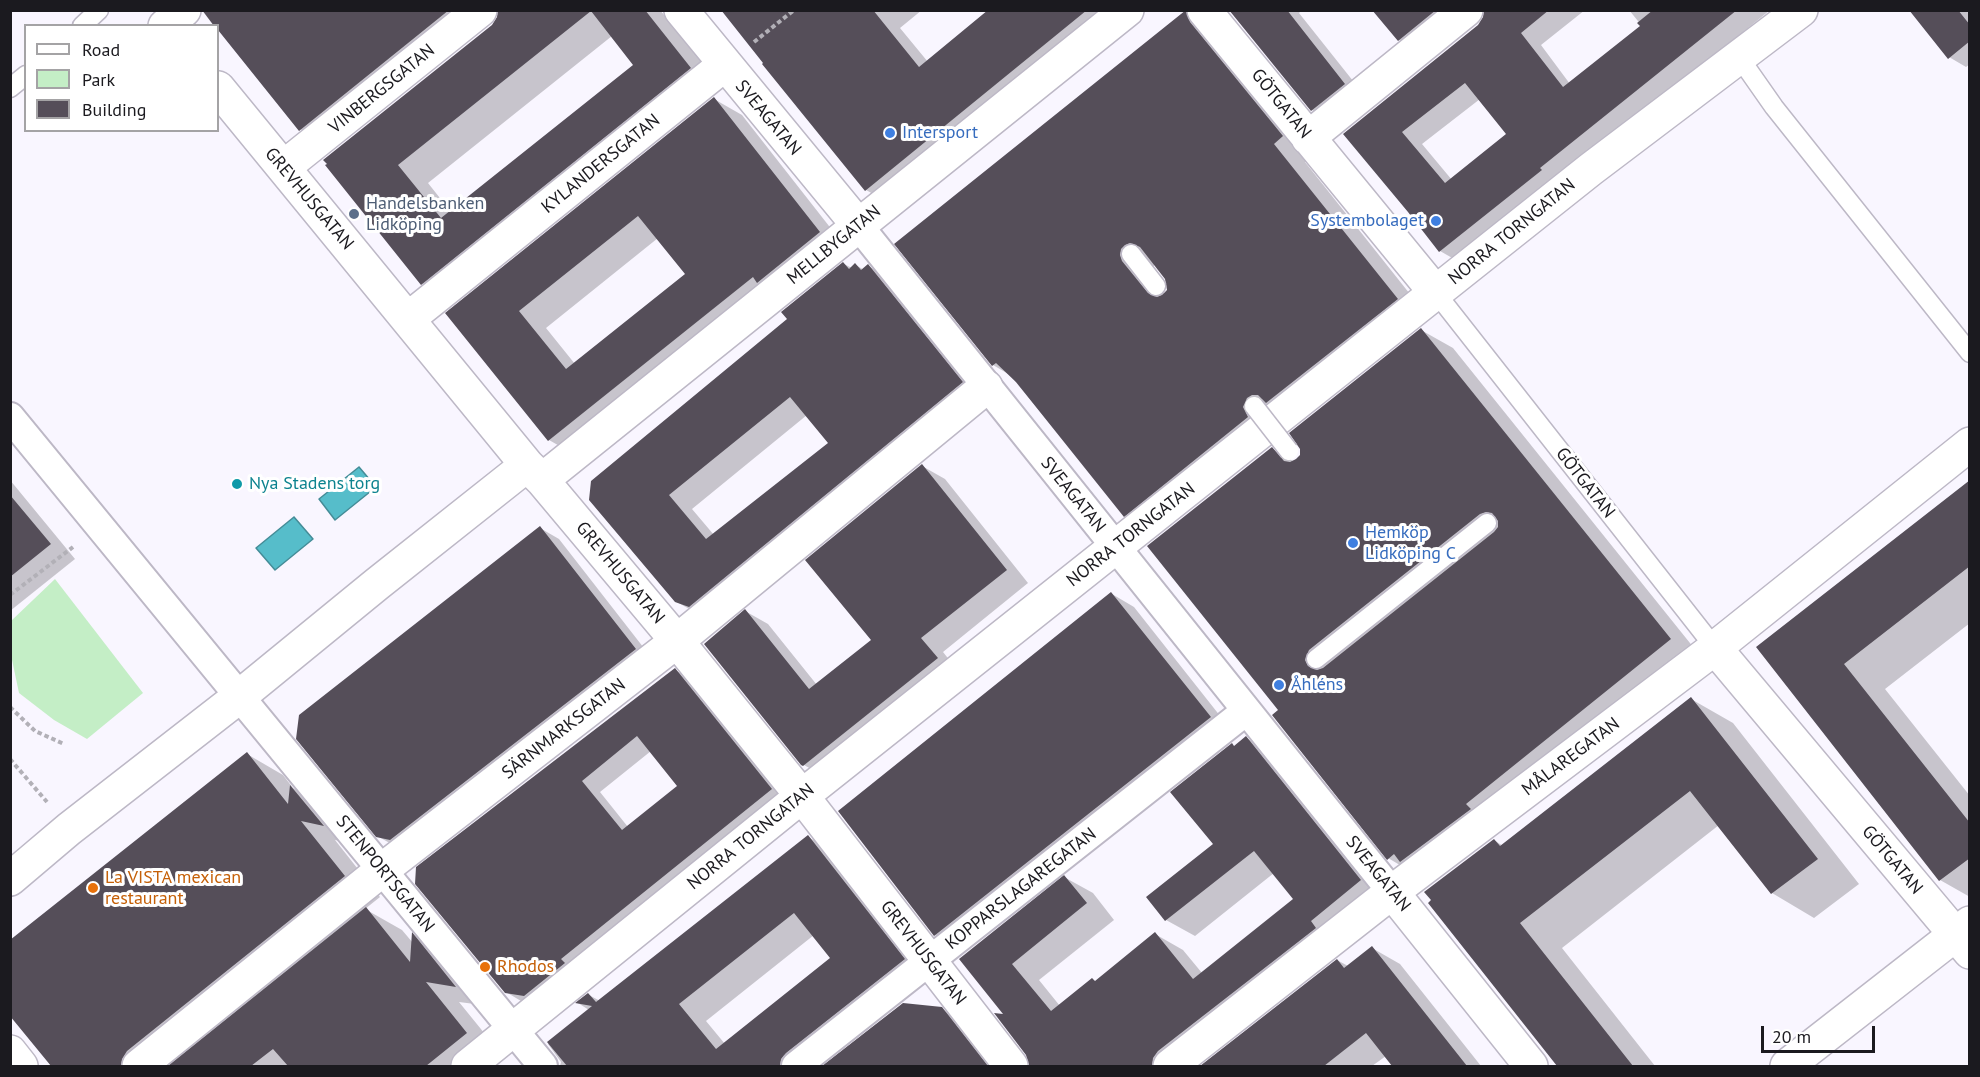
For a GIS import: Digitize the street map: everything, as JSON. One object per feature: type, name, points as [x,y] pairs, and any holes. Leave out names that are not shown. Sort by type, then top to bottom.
[{"type":"street","points":[[153,10],[164,24]]},
{"type":"street","points":[[167,24],[184,10]]},
{"type":"street","name":"VINBERGSGATAN","points":[[284,167],[480,10]]},
{"type":"street","name":"SVEAGATAN","points":[[681,10],[858,225],[1531,1066]]},
{"type":"street","name":"MELLBYGATAN","points":[[10,879],[233,689],[534,472],[858,225],[1126,10]]},
{"type":"street","name":"GÖTGATAN","points":[[1204,10],[1436,293]]},
{"type":"street","points":[[1308,138],[1466,10]]},
{"type":"street","name":"NORRA TORNGATAN","points":[[468,1066],[802,796],[1591,169],[1800,10]]},
{"type":"street","name":"KYLANDERSGATAN","points":[[408,319],[724,65]]},
{"type":"street","name":"GREVHUSGATAN","points":[[219,89],[534,472],[677,641],[802,796],[1011,1066]]},
{"type":"street","name":"SÄRNMARKSGATAN","points":[[138,1066],[382,870],[677,641],[986,387]]},
{"type":"street","name":"STENPORTSGATAN","points":[[10,417],[543,1066]]},
{"type":"street","name":"MÅLAREGATAN","points":[[1170,1066],[1392,892],[1715,648],[1970,444]]},
{"type":"street","name":"GÖTGATAN","points":[[1715,648],[1965,937]]},
{"type":"street","name":"KOPPARSLAGAREGATAN","points":[[796,1066],[1246,711]]},
{"type":"street","points":[[1787,1066],[1965,937]]},
{"type":"street","points":[[10,1052],[21,1066]]},
{"type":"lane","points":[[84,24],[99,10]]},
{"type":"lane","points":[[1738,57],[1774,107],[1970,353]]},
{"type":"lane","points":[[10,88],[24,77]]},
{"type":"lane","points":[[1131,254],[1156,286]]},
{"type":"lane","name":"GÖTGATAN","points":[[1436,293],[1715,648]]},
{"type":"lane","points":[[1254,406],[1288,451]]},
{"type":"lane","points":[[1316,658],[1486,523]]},
{"type":"path","points":[[724,65],[794,10]]},
{"type":"path","points":[[10,596],[100,526]]},
{"type":"path","points":[[10,707],[35,731],[64,744]]},
{"type":"path","points":[[10,759],[69,829]]},
{"type":"green space","points":[[55,579],[143,693],[87,739],[54,720],[19,693],[11,655],[11,621]]},
{"type":"water","points":[[359,467],[376,487],[335,520],[319,499]]},
{"type":"water","points":[[294,517],[313,539],[275,570],[256,548]]},
{"type":"building","points":[[202,10],[449,10],[299,131],[219,31],[219,24],[212,24]]},
{"type":"building","points":[[498,10],[645,10],[691,68],[421,285],[323,160],[492,25]],"holes":[[[591,11],[633,65],[441,218],[398,165]]]},
{"type":"building","points":[[721,10],[873,10],[919,67],[988,10],[1087,10],[865,191]]},
{"type":"building","points":[[1186,10],[1190,22],[1283,136],[1274,144],[1398,299],[1266,403],[1258,395],[1247,398],[1243,407],[1248,417],[1124,517],[1016,382],[996,363],[992,366],[894,244]],"holes":[[[1130,243],[1140,247],[1165,279],[1167,290],[1157,297],[1148,293],[1122,261],[1121,249],[1125,245]]]},
{"type":"building","points":[[1229,10],[1287,10],[1345,84],[1311,111]]},
{"type":"building","points":[[1372,10],[1436,10],[1398,41]]},
{"type":"building","points":[[1484,10],[1549,10],[1521,33],[1563,87],[1640,26],[1637,23],[1653,10],[1737,10],[1439,252],[1343,134],[1478,25]],"holes":[[[1465,83],[1506,134],[1445,183],[1402,132]]]},
{"type":"building","points":[[1909,10],[1958,10],[1970,25],[1970,41],[1948,59]]},
{"type":"building","points":[[714,97],[820,232],[757,283],[753,277],[548,441],[445,313]],"holes":[[[638,216],[685,274],[566,369],[519,311]]]},
{"type":"building","points":[[843,262],[849,269],[855,263],[861,270],[868,264],[963,382],[689,607],[675,602],[589,500],[591,481],[787,319],[781,312]],"holes":[[[790,397],[828,443],[706,539],[669,495]]]},
{"type":"building","points":[[1421,328],[1671,639],[1466,804],[1471,809],[1400,862],[1394,854],[1387,860],[1272,715],[1278,710],[1147,546],[1272,447],[1284,461],[1290,462],[1296,459],[1300,455],[1300,449],[1289,433]],"holes":[[[1492,513],[1498,521],[1498,527],[1494,532],[1323,668],[1317,670],[1308,666],[1305,660],[1309,650],[1480,514]]]},
{"type":"building","points":[[922,464],[1007,570],[921,638],[938,658],[803,766],[704,644],[745,609],[809,689],[871,640],[805,560]]},
{"type":"building","points":[[1970,480],[1970,566],[1844,664],[1970,823],[1970,858],[1939,881],[1756,647]]},
{"type":"building","points":[[10,495],[51,544],[10,577]]},
{"type":"building","points":[[540,526],[636,649],[390,840],[376,837],[296,739],[299,715]]},
{"type":"building","points":[[1111,592],[1211,717],[934,936],[838,811]]},
{"type":"building","points":[[675,668],[772,789],[561,959],[565,963],[524,996],[505,993],[415,884],[416,867]],"holes":[[[637,736],[677,786],[622,830],[582,781]]]},
{"type":"building","points":[[1691,697],[1818,859],[1771,894],[1690,791],[1520,923],[1633,1066],[1557,1066],[1428,903],[1431,900],[1424,892],[1494,839],[1500,846]]},
{"type":"building","points":[[1246,736],[1361,880],[1311,921],[1316,928],[1158,1051],[1153,1058],[1152,1066],[1029,1066],[1026,1055],[994,1013],[1003,1014],[959,959],[1064,875],[1087,903],[1012,964],[1051,1011],[1092,978],[1095,981],[1155,932],[1193,979],[1293,899],[1254,851],[1165,921],[1146,897],[1213,844],[1170,792],[1232,743],[1234,746]]},
{"type":"building","points":[[247,752],[288,804],[290,785],[324,826],[301,821],[345,876],[127,1051],[121,1066],[51,1066],[10,1016],[10,940]]},
{"type":"building","points":[[808,835],[905,959],[786,1053],[781,1059],[780,1066],[567,1066],[547,1042],[592,1006],[575,1003],[588,993],[596,1002]],"holes":[[[794,913],[830,958],[716,1049],[679,1004]]]},
{"type":"building","points":[[366,907],[410,962],[412,932],[456,987],[426,982],[467,1033],[426,1066],[288,1066],[273,1049],[251,1066],[168,1066]]},
{"type":"building","points":[[1372,946],[1467,1066],[1392,1066],[1366,1033],[1324,1066],[1200,1066],[1337,959],[1344,968]]},
{"type":"building","points":[[903,1003],[942,1007],[988,1066],[822,1066]]},
{"type":"place","name":"Intersport","points":[[890,133]]},
{"type":"place","name":"Handelsbanken Lidköping","points":[[354,214]]},
{"type":"place","name":"Systembolaget","points":[[1436,221]]},
{"type":"place","name":"Nya Stadens torg","points":[[237,484]]},
{"type":"place","name":"Hemköp Lidköping C","points":[[1353,543]]},
{"type":"place","name":"Åhléns","points":[[1279,685]]},
{"type":"place","name":"La VISTA mexican restaurant","points":[[93,888]]},
{"type":"place","name":"Rhodos","points":[[485,967]]}]
